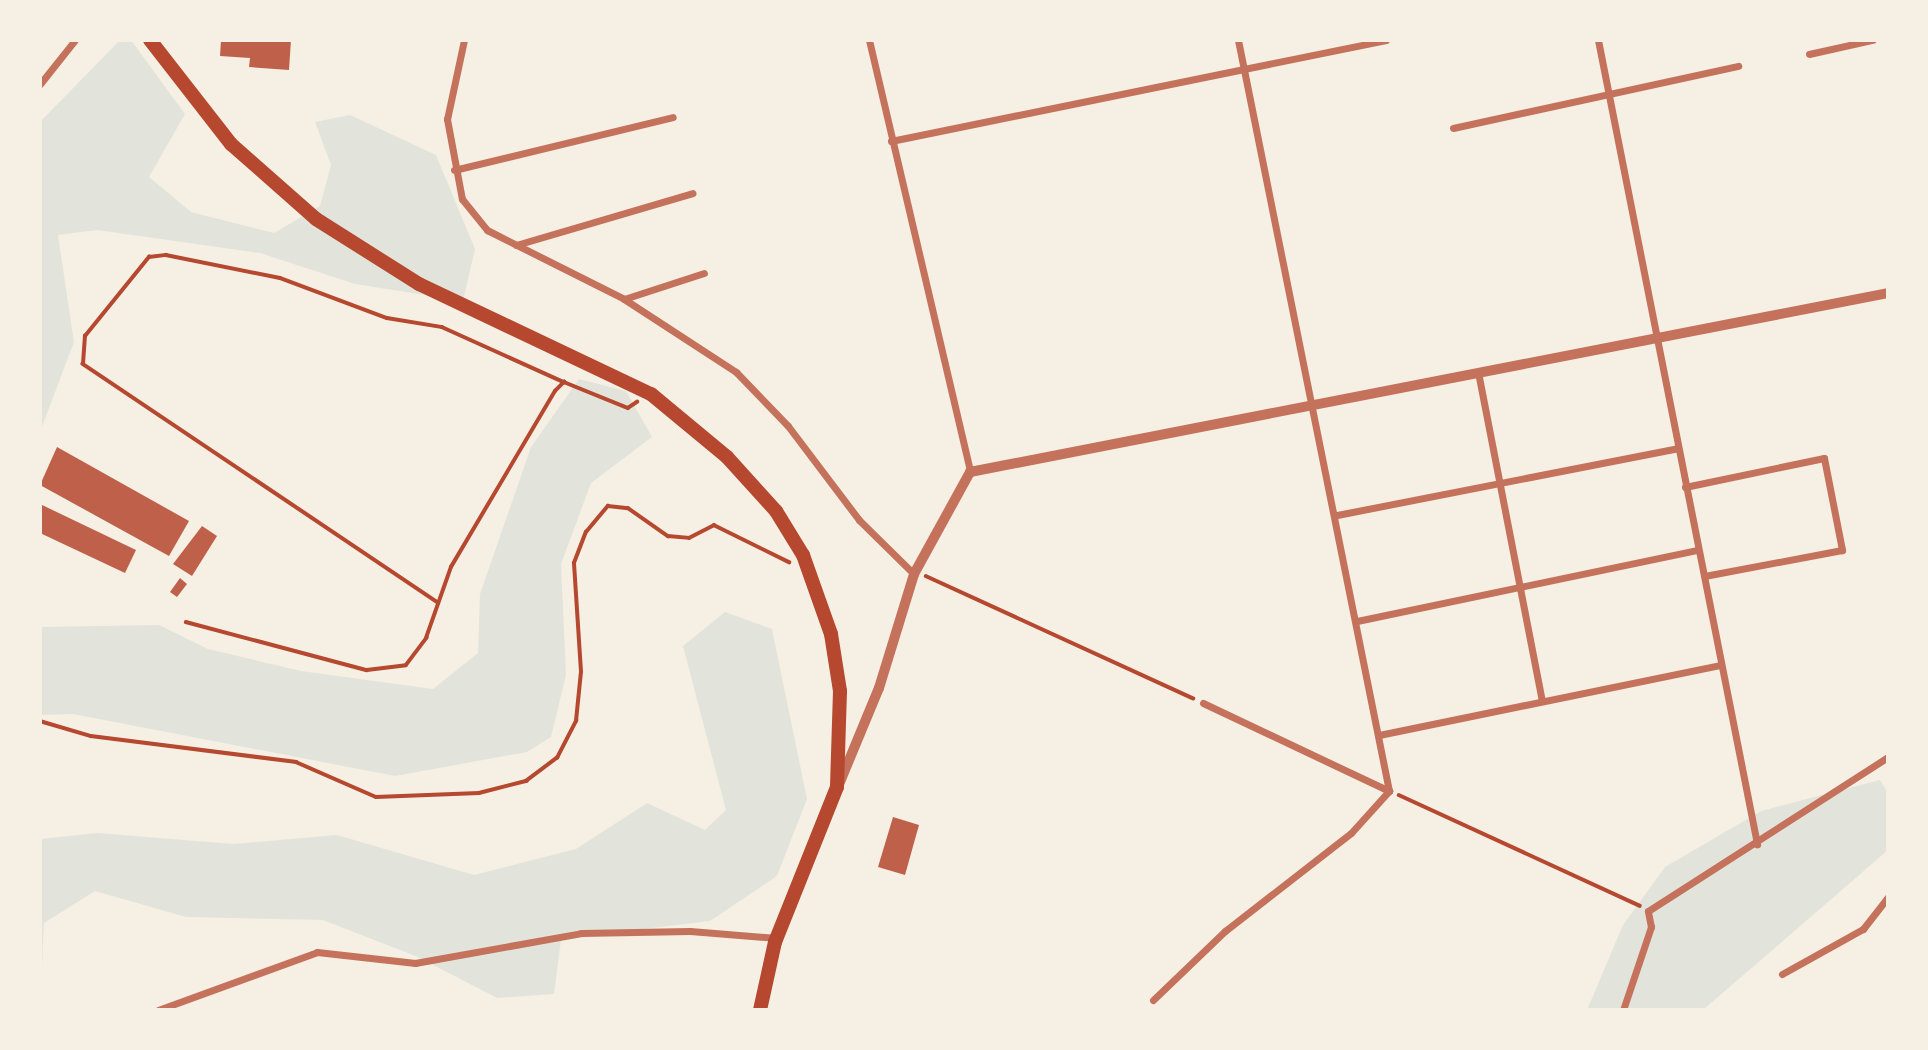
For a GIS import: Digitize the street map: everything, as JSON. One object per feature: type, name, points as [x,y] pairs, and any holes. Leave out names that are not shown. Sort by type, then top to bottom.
[{"type":"highway","points":[[150,40],[232,144],[316,219],[419,284],[651,394],[727,457],[776,511],[803,555],[831,634],[840,691],[837,787],[777,937],[760,1010]]},
{"type":"street","points":[[40,84],[75,40]]},
{"type":"street","points":[[464,40],[447,119],[454,170],[462,200],[487,230],[624,299],[736,372],[788,426],[859,520],[914,574]]},
{"type":"street","points":[[837,787],[879,688],[914,574],[971,472],[869,40]]},
{"type":"street","points":[[1238,40],[1316,406],[1389,791]]},
{"type":"street","points":[[891,141],[1386,40]]},
{"type":"street","points":[[1598,40],[1654,335],[1757,844]]},
{"type":"street","points":[[1809,54],[1872,40]]},
{"type":"street","points":[[1453,128],[1738,66]]},
{"type":"street","points":[[454,170],[673,117]]},
{"type":"street","points":[[516,246],[694,193]]},
{"type":"street","points":[[624,299],[704,273]]},
{"type":"street","points":[[971,472],[1316,406],[1654,335],[1888,293]]},
{"type":"street","points":[[1478,372],[1542,700]]},
{"type":"street","points":[[1337,515],[1677,448]]},
{"type":"street","points":[[1685,487],[1824,458],[1842,550],[1704,576]]},
{"type":"street","points":[[1357,621],[1698,550]]},
{"type":"street","points":[[1379,735],[1721,664]]},
{"type":"street","points":[[1203,703],[1389,791]]},
{"type":"street","points":[[1623,1010],[1651,927],[1648,911],[1757,844],[1888,757]]},
{"type":"street","points":[[1153,1000],[1225,931],[1351,833],[1389,791]]},
{"type":"street","points":[[1782,974],[1863,929],[1888,897]]},
{"type":"street","points":[[158,1010],[317,952],[415,963],[581,933],[690,930],[777,937]]},
{"type":"path","points":[[438,603],[83,364],[85,336],[149,257],[166,255],[279,278],[387,318],[442,327],[628,408],[651,394]]},
{"type":"path","points":[[186,622],[367,670],[406,666],[426,638],[451,567],[564,382]]},
{"type":"path","points":[[40,721],[91,736],[296,762],[376,797],[479,793],[526,781],[557,758],[576,721],[581,672],[574,563],[586,532],[608,506],[628,508],[668,536],[689,538],[713,525],[787,563],[803,555]]},
{"type":"path","points":[[914,574],[939,579],[1203,703]]},
{"type":"path","points":[[1389,791],[1648,911]]},
{"type":"shaded area","points":[[120,40],[131,40],[185,114],[149,177],[191,212],[274,233],[320,206],[331,165],[315,122],[350,115],[436,155],[475,249],[463,301],[355,284],[260,253],[97,230],[58,235],[74,342],[40,432],[40,122]]},
{"type":"shaded area","points":[[579,379],[626,391],[652,437],[591,483],[561,564],[566,675],[551,737],[527,752],[395,776],[73,714],[40,715],[40,627],[159,625],[208,649],[301,671],[433,689],[478,653],[480,594],[531,447]]},
{"type":"shaded area","points":[[725,612],[772,629],[807,799],[777,876],[710,921],[561,939],[554,994],[497,998],[418,957],[323,920],[186,917],[95,891],[44,923],[40,1010],[40,839],[98,833],[233,844],[337,835],[474,875],[576,849],[647,803],[705,830],[726,810],[683,646]]},
{"type":"shaded area","points":[[1880,780],[1888,793],[1888,850],[1703,1010],[1587,1010],[1623,925],[1665,867],[1761,811]]},
{"type":"building","points":[[221,40],[291,40],[289,70],[249,67],[250,58],[220,56]]},
{"type":"building","points":[[57,447],[189,521],[169,556],[40,485]]},
{"type":"building","points":[[40,504],[136,550],[125,573],[40,533]]},
{"type":"building","points":[[202,526],[217,536],[192,576],[173,564]]},
{"type":"building","points":[[180,578],[187,584],[177,597],[170,592]]},
{"type":"building","points":[[893,817],[919,825],[905,875],[878,867]]}]
